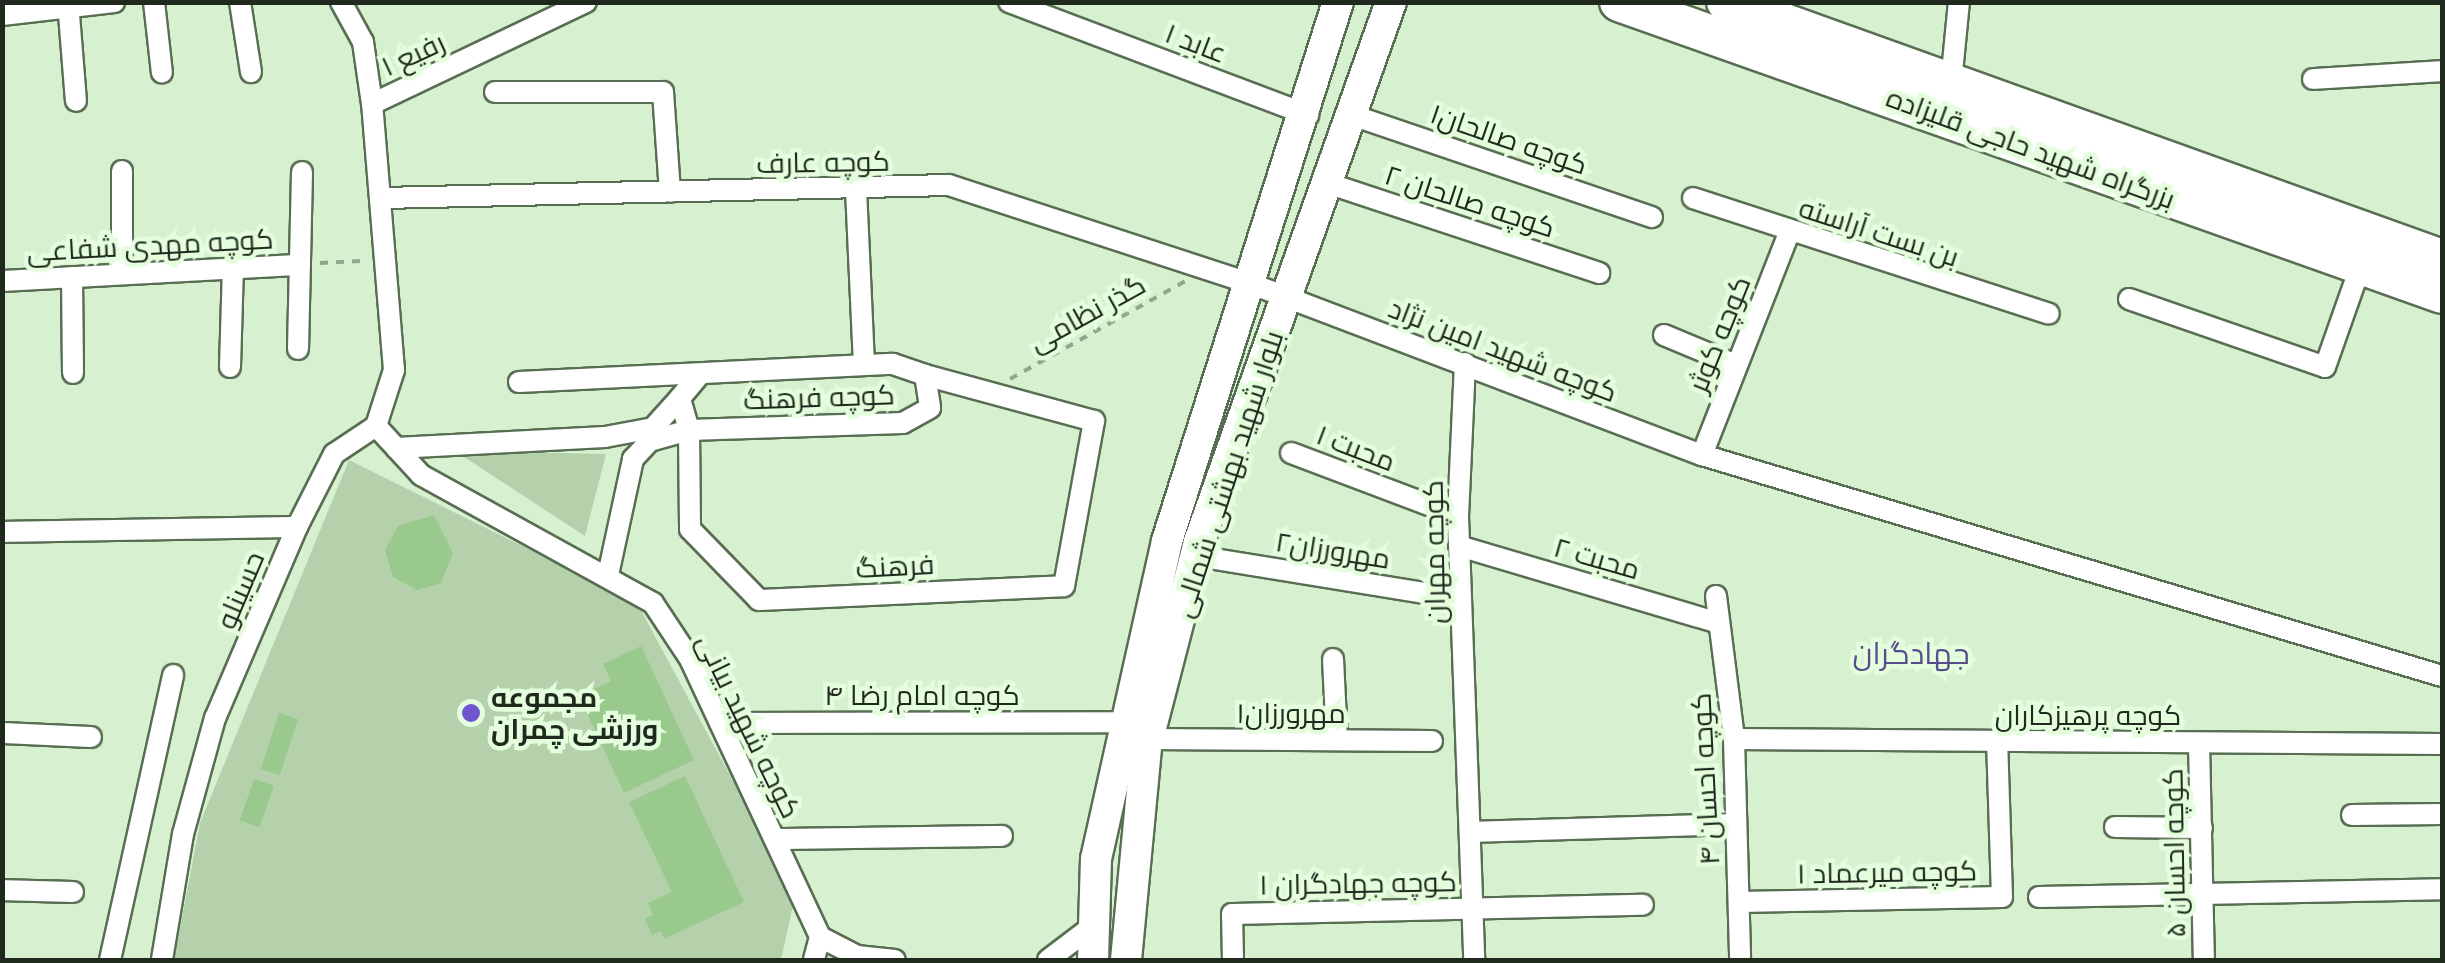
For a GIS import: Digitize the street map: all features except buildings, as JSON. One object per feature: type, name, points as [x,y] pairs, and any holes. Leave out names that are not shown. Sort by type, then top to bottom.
[{"type":"highway","name":"بزرگراه شهید حاجی قلیزاده","points":[[1619,2],[2442,294]]},
{"type":"highway","name":"بزرگراه شهید حاجی قلیزاده","points":[[1726,2],[2442,259]]},
{"type":"main road","name":"بلوار شهید بهشتی شمالی","points":[[1126,960],[1136,731],[1167,541],[1249,283],[1308,115],[1338,2]]},
{"type":"main road","name":"بلوار شهید بهشتی شمالی","points":[[1093,960],[1096,860],[1136,731],[1324,182],[1392,2]]},
{"type":"street","points":[[2,15],[114,2]]},
{"type":"street","points":[[154,2],[162,73]]},
{"type":"street","points":[[240,2],[250,72]]},
{"type":"street","points":[[298,527],[334,454],[376,426],[394,370],[372,104],[363,42],[341,2]]},
{"type":"street","name":"رفیع ۱","points":[[372,104],[586,2]]},
{"type":"street","name":"عابد ۱","points":[[1009,2],[1308,115]]},
{"type":"street","points":[[1951,84],[1959,2]]},
{"type":"street","points":[[68,5],[76,100]]},
{"type":"street","points":[[2313,79],[2442,71]]},
{"type":"street","points":[[494,92],[663,92],[670,192]]},
{"type":"street","name":"کوچه صالحان۱","points":[[1349,114],[1652,217]]},
{"type":"street","points":[[122,171],[122,274]]},
{"type":"street","points":[[298,350],[302,172]]},
{"type":"street","name":"کوچه صالحان ۲","points":[[1324,182],[1599,273]]},
{"type":"street","name":"کوچه عارف","points":[[382,198],[949,185],[1249,283]]},
{"type":"street","points":[[856,189],[864,366]]},
{"type":"street","name":"بن بست آراسته","points":[[1693,198],[1789,233],[2049,314]]},
{"type":"street","name":"کوچه کوثر","points":[[1702,455],[1789,233]]},
{"type":"street","name":"کوچه مهدی شفاعی","points":[[2,281],[300,264]]},
{"type":"street","points":[[2130,298],[2325,367],[2361,266]]},
{"type":"street","points":[[230,367],[234,267]]},
{"type":"street","points":[[72,277],[72,373]]},
{"type":"street","name":"کوچه شهید امین نژاد","points":[[1249,283],[1702,455],[2442,676]]},
{"type":"street","points":[[1664,335],[1736,366]]},
{"type":"street","name":"کوچه مهران","points":[[1465,363],[1458,516],[1474,960]]},
{"type":"street","name":"کوچه فرهنگ","points":[[519,382],[893,364],[924,375],[930,408],[922,418],[689,430],[650,441],[632,460],[608,574]]},
{"type":"street","points":[[396,448],[605,436],[653,428],[700,374]]},
{"type":"street","points":[[924,375],[986,392]]},
{"type":"street","name":"فرهنگ","points":[[689,430],[690,529],[759,600],[1064,586],[1094,421],[986,392]]},
{"type":"street","points":[[680,398],[689,430]]},
{"type":"street","name":"کوچه شهید بیانی","points":[[376,426],[421,475],[608,574],[653,603],[720,722],[820,937]]},
{"type":"street","name":"محبت ۱","points":[[1291,453],[1458,516]]},
{"type":"street","name":"حسینلو","points":[[2,532],[298,527],[215,718],[183,834],[162,960]]},
{"type":"street","name":"محبت ۲","points":[[1459,546],[1720,623]]},
{"type":"street","name":"مهرورزان۲","points":[[1196,556],[1461,599]]},
{"type":"street","name":"کوچه احسان ۴","points":[[1716,596],[1734,740],[1740,960]]},
{"type":"street","points":[[1332,659],[1337,740]]},
{"type":"street","points":[[110,960],[172,676]]},
{"type":"street","name":"کوچه امام رضا ۴","points":[[720,722],[1136,731]]},
{"type":"street","name":"مهرورزان۱","points":[[1136,731],[1432,741]]},
{"type":"street","points":[[2,733],[92,737]]},
{"type":"street","name":"کوچه پرهیزکاران","points":[[1734,740],[2442,744]]},
{"type":"street","name":"کوچه میرعماد ۱","points":[[1738,902],[2002,897],[1997,742]]},
{"type":"street","name":"کوچه احسان ۵","points":[[2199,744],[2204,960]]},
{"type":"street","points":[[2352,815],[2442,814]]},
{"type":"street","points":[[1470,832],[1736,824]]},
{"type":"street","points":[[2116,827],[2202,828]]},
{"type":"street","points":[[774,839],[1002,836]]},
{"type":"street","points":[[2039,896],[2442,889]]},
{"type":"street","points":[[2,890],[72,892]]},
{"type":"street","points":[[1473,908],[1644,905]]},
{"type":"street","name":"کوچه جهادگران ۱","points":[[1233,960],[1232,914],[1473,908]]},
{"type":"street","points":[[1048,960],[1094,925]]},
{"type":"street","points":[[814,960],[820,937],[857,956],[894,960]]},
{"type":"path","points":[[300,264],[360,261]]},
{"type":"path","name":"گذر نظامی","points":[[986,392],[1207,269]]},
{"type":"green space","points":[[455,451],[606,454],[585,536]]},
{"type":"green space","name":"مجموعه ورزشی چمران","points":[[349,460],[637,603],[795,896],[781,960],[174,960],[200,823]]},
{"type":"place","name":"مجموعه ورزشی چمران","points":[[471,713]]},
{"type":"district","name":"جهادگران","points":[[1911,654]]}]
